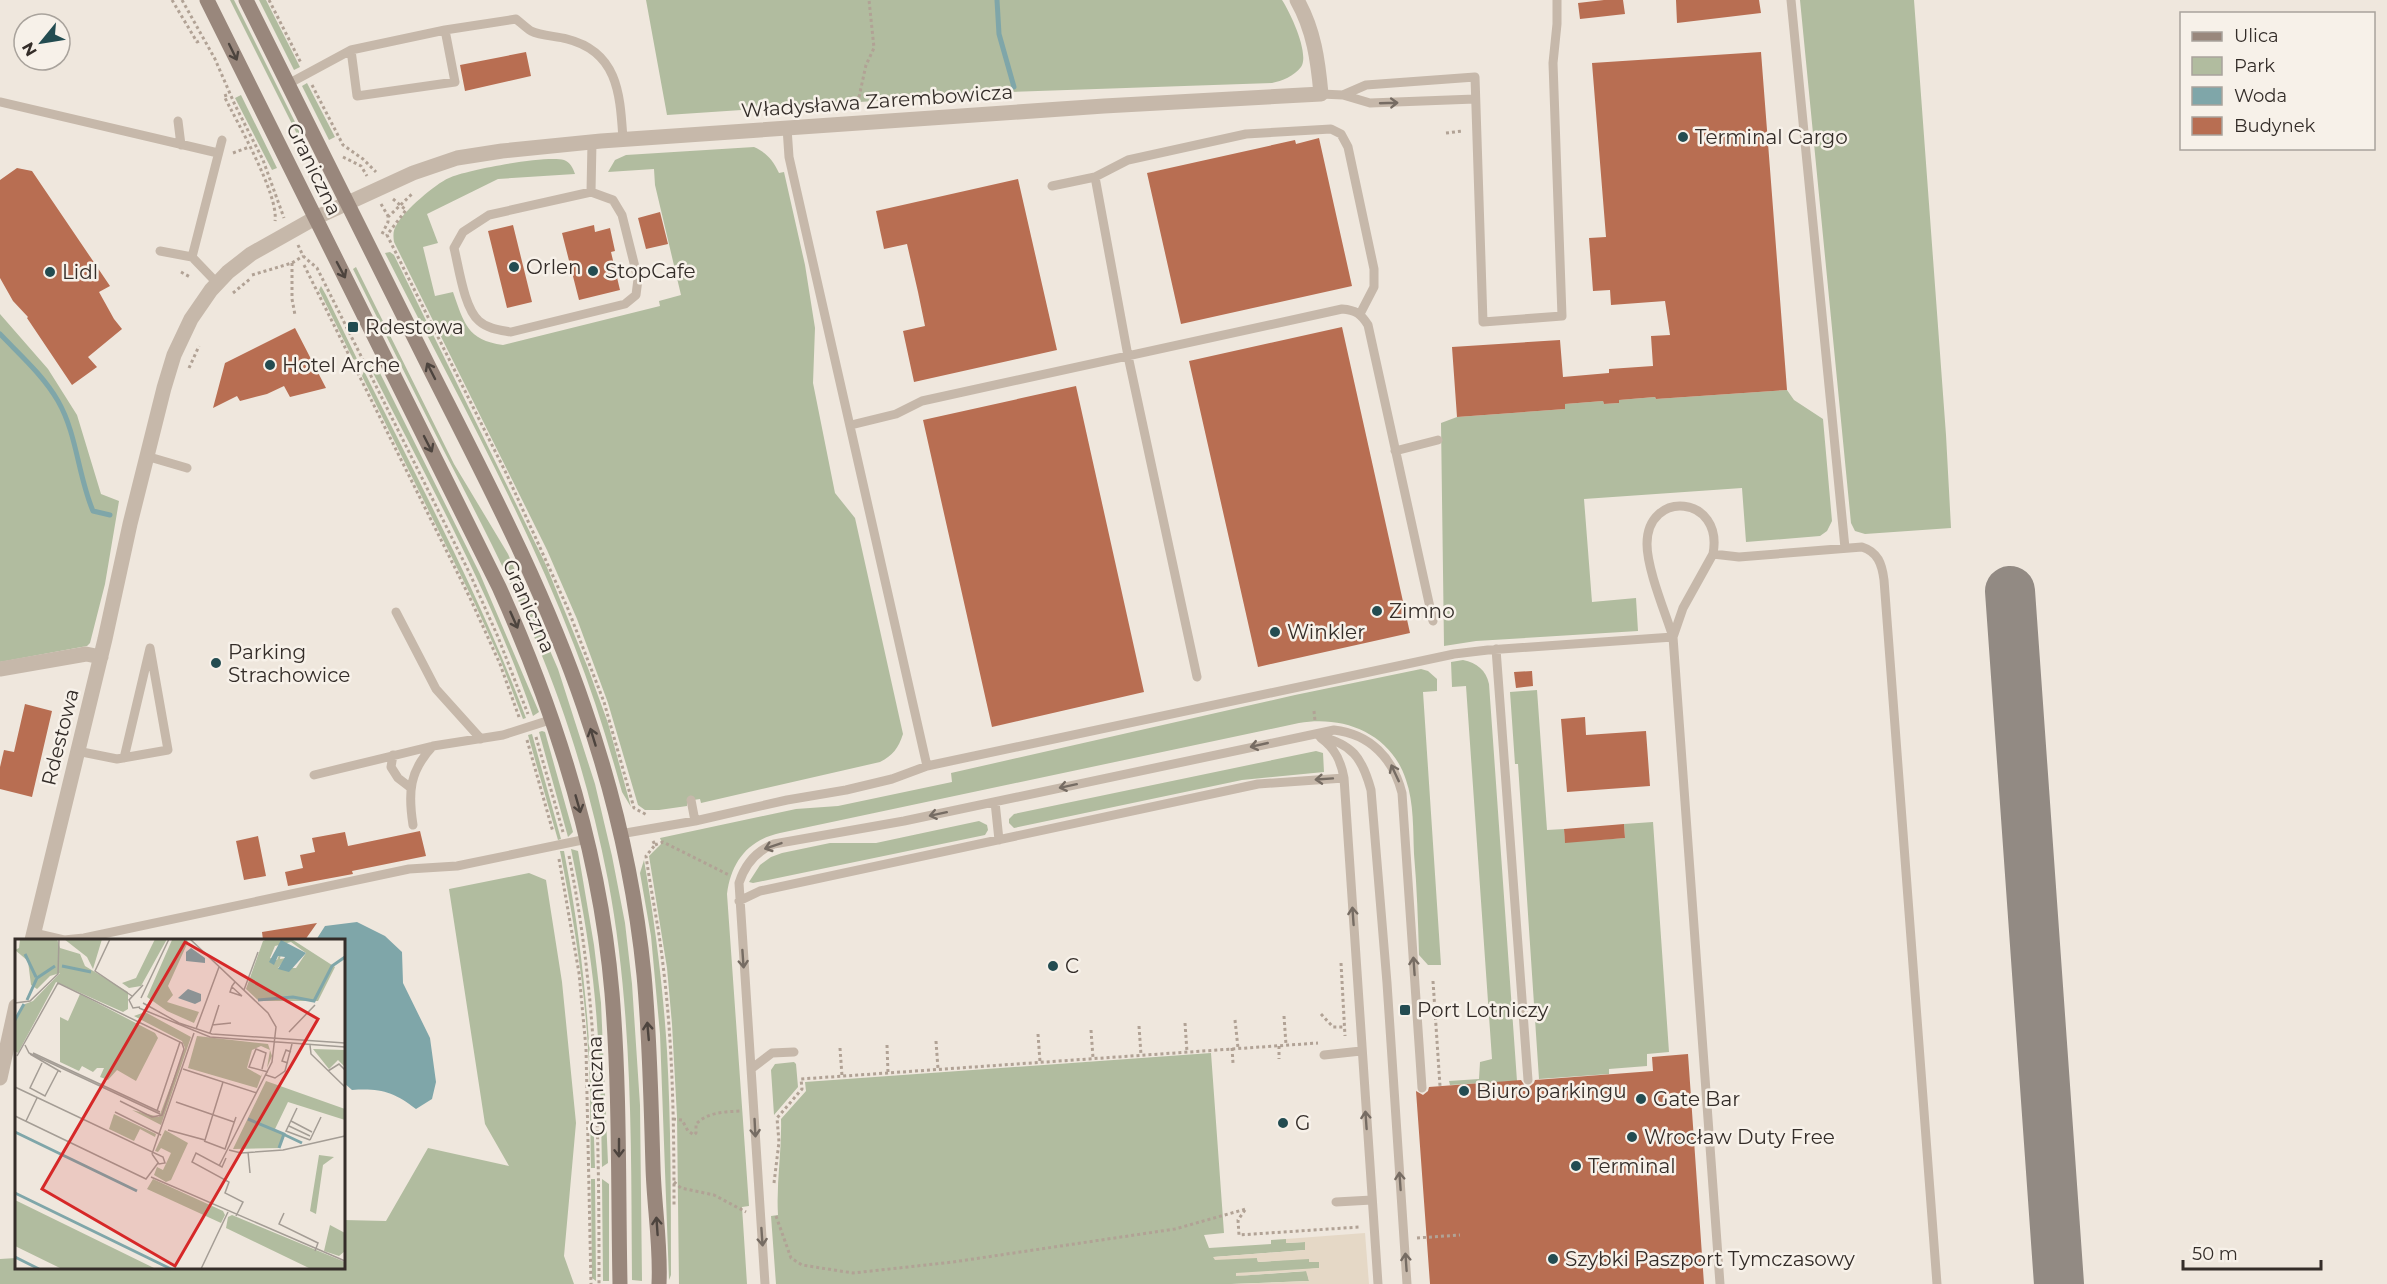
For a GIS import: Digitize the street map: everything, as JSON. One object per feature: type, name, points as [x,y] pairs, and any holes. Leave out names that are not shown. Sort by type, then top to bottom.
[{"type":"main road","name":"Graniczna","points":[[207,0],[499,587],[527,650],[553,719],[587,840],[598,891],[612,990],[619,1090],[620,1284]]},
{"type":"main road","name":"Graniczna","points":[[246,0],[504,517],[552,622],[585,708],[620,834],[634,902],[645,984],[653,1170],[660,1263],[659,1284]]},
{"type":"street","points":[[1297,0],[1311,30],[1321,94]]},
{"type":"street","name":"Władysława Zarembowicza","points":[[315,218],[420,170],[457,158],[502,151],[623,139],[1321,94]]},
{"type":"street","name":"Rdestowa","points":[[33,937],[146,456],[177,348],[196,311],[217,283],[251,254],[315,218]]},
{"type":"street","points":[[0,669],[86,654],[100,657]]},
{"type":"street","points":[[0,1078],[15,1010]]},
{"type":"lane","points":[[1343,95],[1366,85],[1474,77],[1483,322],[1562,316],[1553,63],[1557,0]]},
{"type":"lane","points":[[1791,0],[1845,548]]},
{"type":"lane","points":[[288,84],[351,50],[445,30],[516,19],[531,31],[569,39],[589,48],[605,62],[615,78],[620,100],[623,139]]},
{"type":"lane","points":[[351,50],[357,96],[455,82],[445,30]]},
{"type":"lane","points":[[1321,94],[1343,95],[1370,103],[1475,99]]},
{"type":"lane","points":[[0,102],[222,153]]},
{"type":"lane","points":[[178,121],[181,145]]},
{"type":"lane","points":[[787,128],[789,157],[927,766]]},
{"type":"lane","points":[[1052,186],[1095,177],[1128,160],[1246,134],[1331,129],[1341,134],[1348,147],[1374,268],[1374,286],[1360,314]]},
{"type":"lane","points":[[192,257],[222,153],[222,140]]},
{"type":"lane","points":[[591,192],[592,142]]},
{"type":"lane","points":[[1095,177],[1128,356],[1197,677]]},
{"type":"lane","points":[[591,192],[613,200],[622,215],[638,279],[636,295],[625,304],[511,332],[494,329],[478,321],[469,306],[454,248],[463,232],[489,215],[591,192]]},
{"type":"lane","points":[[160,251],[192,257],[217,283]]},
{"type":"lane","points":[[851,424],[896,414],[922,401],[1342,309],[1352,309],[1360,314],[1368,325],[1433,621]]},
{"type":"lane","points":[[1395,451],[1438,440]]},
{"type":"lane","points":[[146,456],[187,468]]},
{"type":"lane","points":[[1673,637],[1683,608],[1713,554],[1715,544],[1713,530],[1705,516],[1695,507],[1684,505],[1670,507],[1660,514],[1650,526],[1647,544],[1649,561],[1673,637],[1720,1284]]},
{"type":"lane","points":[[1713,554],[1739,557],[1862,547],[1872,552],[1881,563],[1936,1284]]},
{"type":"lane","points":[[396,612],[436,689],[482,739]]},
{"type":"lane","points":[[620,834],[846,790],[892,779],[927,766],[1420,661],[1496,650],[1673,637]]},
{"type":"lane","points":[[77,751],[106,758],[124,758],[168,750],[150,648],[124,758]]},
{"type":"lane","points":[[1496,650],[1528,1080]]},
{"type":"lane","points":[[314,775],[433,746],[503,735],[553,719]]},
{"type":"lane","points":[[765,1284],[739,901],[740,880],[746,866],[756,854],[774,844],[995,802],[1334,730],[1348,731],[1364,737],[1386,756],[1399,782],[1404,803],[1422,1088]]},
{"type":"lane","points":[[1316,735],[1328,743],[1337,754],[1344,778],[1378,1284]]},
{"type":"lane","points":[[1316,735],[1335,740],[1347,747],[1358,758],[1365,770],[1371,790],[1385,948],[1407,1284]]},
{"type":"lane","points":[[413,825],[411,788],[421,758],[433,746]]},
{"type":"lane","points":[[393,755],[391,767],[398,778],[411,788]]},
{"type":"lane","points":[[739,901],[760,891],[1258,784],[1344,778]]},
{"type":"lane","points":[[691,800],[695,821]]},
{"type":"lane","points":[[995,802],[999,840]]},
{"type":"lane","points":[[74,939],[409,869],[457,867],[587,840]]},
{"type":"lane","points":[[33,937],[54,939]]},
{"type":"lane","points":[[1324,1055],[1361,1051]]},
{"type":"lane","points":[[751,1069],[772,1053],[795,1052]]},
{"type":"lane","points":[[1336,1202],[1372,1200]]},
{"type":"path","points":[[172,0],[197,42],[199,40]]},
{"type":"path","points":[[182,0],[218,66],[271,178],[282,214]]},
{"type":"path","points":[[269,0],[343,145],[379,174]]},
{"type":"path","points":[[840,124],[859,97],[866,64],[874,48],[869,0]]},
{"type":"path","points":[[227,95],[224,96],[266,181],[277,225]]},
{"type":"path","points":[[1446,133],[1476,130]]},
{"type":"path","points":[[222,153],[238,153],[249,147]]},
{"type":"path","points":[[339,156],[361,166],[368,177]]},
{"type":"path","points":[[266,181],[276,176]]},
{"type":"path","points":[[388,217],[417,189]]},
{"type":"path","points":[[379,238],[386,229],[388,217],[383,207]]},
{"type":"path","points":[[299,247],[303,256],[317,268],[461,557],[498,637],[530,717]]},
{"type":"path","points":[[237,282],[291,263],[303,256]]},
{"type":"path","points":[[291,263],[295,315]]},
{"type":"path","points":[[304,265],[314,280],[471,598],[500,664],[544,792],[571,920],[586,1048],[591,1284]]},
{"type":"path","points":[[232,294],[250,279]]},
{"type":"path","points":[[189,368],[203,337]]},
{"type":"path","points":[[356,369],[361,367]]},
{"type":"path","points":[[535,733],[565,838]]},
{"type":"path","points":[[655,845],[663,842],[740,880]]},
{"type":"path","points":[[568,850],[582,925],[595,1053],[599,1284]]},
{"type":"path","points":[[1433,981],[1440,1086]]},
{"type":"path","points":[[1322,1014],[1333,1027],[1345,1027]]},
{"type":"path","points":[[1284,1016],[1286,1045]]},
{"type":"path","points":[[1235,1020],[1238,1048]]},
{"type":"path","points":[[1185,1023],[1187,1052]]},
{"type":"path","points":[[1139,1026],[1141,1055]]},
{"type":"path","points":[[1091,1030],[1093,1058]]},
{"type":"path","points":[[1038,1034],[1040,1062]]},
{"type":"path","points":[[936,1041],[938,1069]]},
{"type":"path","points":[[801,1079],[1322,1043]]},
{"type":"path","points":[[886,1046],[888,1073]]},
{"type":"path","points":[[1279,1046],[1279,1059]]},
{"type":"path","points":[[840,1048],[842,1076]]},
{"type":"path","points":[[1232,1048],[1233,1063]]},
{"type":"path","points":[[673,1119],[682,1120],[694,1135],[696,1124],[704,1117],[721,1113],[754,1111],[777,1118]]},
{"type":"path","points":[[674,1182],[681,1188],[714,1195],[746,1212]]},
{"type":"path","points":[[774,1211],[791,1258],[802,1264],[853,1273],[953,1262],[1175,1229],[1246,1209],[1238,1220],[1239,1235],[1359,1227]]},
{"type":"path","points":[[1409,1239],[1460,1235]]},
{"type":"green space","points":[[230,0],[234,0],[309,150],[306,152]]},
{"type":"green space","points":[[259,0],[266,0],[300,67],[294,70]]},
{"type":"green space","points":[[646,0],[1282,0],[1298,33],[1303,61],[1295,73],[1272,83],[1009,92],[667,115]]},
{"type":"green space","points":[[1800,0],[1914,0],[1951,528],[1865,534],[1855,531],[1851,523]]},
{"type":"green space","points":[[307,83],[335,137],[329,140],[302,86]]},
{"type":"green space","points":[[241,95],[277,168],[272,170],[235,98]]},
{"type":"green space","points":[[754,147],[769,157],[779,173],[784,172],[805,265],[815,328],[813,383],[835,493],[855,518],[903,734],[894,751],[880,762],[701,803],[700,799],[687,801],[687,806],[645,810],[638,805],[608,703],[577,619],[547,550],[394,242],[394,233],[396,226],[413,205],[449,178],[524,161],[555,159],[564,160],[570,164],[575,174],[498,179],[427,214],[438,243],[423,247],[435,296],[453,292],[464,321],[474,334],[491,343],[503,345],[660,306],[659,301],[681,295],[655,185],[654,169],[608,172],[615,160],[626,155]]},
{"type":"green space","points":[[390,252],[394,255],[546,565],[608,723],[631,807],[622,792],[588,681],[554,595],[484,447],[385,253]]},
{"type":"green space","points":[[356,267],[454,464],[508,554],[558,669],[595,784],[625,923],[632,984],[640,1105],[642,1281],[632,1280],[629,1080],[622,979],[608,880],[587,788],[558,698],[525,615],[353,269]]},
{"type":"green space","points":[[321,286],[358,361],[353,359],[319,290]]},
{"type":"green space","points":[[0,314],[48,369],[77,415],[101,494],[119,501],[105,584],[90,643],[87,646],[0,662]]},
{"type":"green space","points":[[376,365],[480,574],[539,712],[533,716],[517,671],[479,582],[370,367]]},
{"type":"green space","points":[[364,371],[470,586],[526,718],[523,719],[500,659],[475,604],[362,376]]},
{"type":"green space","points":[[1787,390],[1794,400],[1823,419],[1832,521],[1827,531],[1820,536],[1746,542],[1742,488],[1584,499],[1592,602],[1636,598],[1638,631],[1476,641],[1444,646],[1441,423],[1457,417],[1565,409],[1565,404],[1603,401],[1604,404],[1619,403],[1619,400],[1655,397],[1656,399]]},
{"type":"green space","points":[[1463,660],[1480,668],[1489,684],[1517,1081],[1450,1085],[1449,1081],[1479,1079],[1480,1062],[1492,1059],[1466,686],[1452,687],[1451,662]]},
{"type":"green space","points":[[1421,669],[1428,671],[1437,679],[1437,691],[1423,692],[1441,965],[1428,965],[1419,955],[1412,807],[1409,789],[1399,764],[1377,739],[1348,725],[1332,722],[1299,723],[780,833],[769,836],[750,847],[732,872],[727,894],[749,1206],[742,1207],[747,1284],[679,1284],[677,1117],[672,1024],[667,968],[649,856],[662,843],[660,838],[796,809],[838,806],[952,782],[951,773],[1295,695]]},
{"type":"green space","points":[[1537,690],[1547,830],[1564,829],[1565,842],[1625,838],[1624,824],[1653,822],[1669,1052],[1647,1054],[1647,1066],[1609,1069],[1609,1074],[1539,1079],[1518,764],[1515,764],[1510,692]]},
{"type":"green space","points":[[539,732],[545,732],[573,832],[568,837]]},
{"type":"green space","points":[[532,734],[561,839],[558,840],[528,735]]},
{"type":"green space","points":[[1316,751],[1323,753],[1324,772],[1242,780],[1014,828],[1009,823],[1009,819],[1014,814]]},
{"type":"green space","points":[[979,821],[987,825],[988,830],[985,835],[749,882],[760,865],[782,853],[830,843],[876,843]]},
{"type":"green space","points":[[571,849],[578,851],[601,1003],[608,1163],[602,1167],[600,1074],[595,1003],[586,931]]},
{"type":"green space","points":[[560,851],[564,851],[579,938],[590,1052],[595,1168],[591,1168],[590,1078],[584,998],[574,924]]},
{"type":"green space","points":[[644,860],[658,955],[667,1051],[671,1191],[671,1275],[669,1280],[660,1034],[651,936],[640,873]]},
{"type":"green space","points":[[529,873],[546,880],[562,982],[576,1123],[564,1256],[574,1284],[0,1284],[0,1259],[15,1258],[15,1269],[345,1269],[345,1220],[386,1221],[428,1148],[509,1166],[485,1124],[449,889]]},
{"type":"green space","points":[[1211,1053],[1224,1233],[1204,1235],[1209,1248],[1271,1244],[1271,1240],[1286,1239],[1286,1243],[1305,1242],[1305,1250],[1214,1257],[1257,1258],[1258,1262],[1309,1258],[1319,1261],[1320,1268],[1237,1276],[1307,1271],[1309,1281],[1231,1284],[776,1284],[771,1216],[778,1215],[781,1119],[806,1091],[805,1082]]},
{"type":"green space","points":[[794,1062],[798,1087],[774,1115],[771,1070],[775,1064]]},
{"type":"green space","points":[[591,1179],[595,1179],[596,1281],[592,1278]]},
{"type":"green space","points":[[602,1179],[609,1184],[609,1281],[603,1281]]},
{"type":"shaded area","points":[[1365,1233],[1369,1284],[1232,1284],[1309,1281],[1306,1271],[1236,1276],[1236,1273],[1319,1268],[1319,1262],[1309,1262],[1309,1259],[1258,1262],[1257,1258],[1215,1260],[1213,1257],[1305,1250],[1305,1242],[1286,1243],[1286,1239]]},
{"type":"water","points":[[357,922],[385,936],[402,952],[403,983],[430,1038],[436,1082],[432,1099],[416,1109],[386,1092],[352,1090],[345,1084],[345,939],[317,939],[325,926]]},
{"type":"building","points":[[1623,0],[1625,14],[1580,19],[1578,3]]},
{"type":"building","points":[[1676,0],[1759,0],[1761,13],[1677,23]]},
{"type":"building","points":[[526,52],[531,76],[465,91],[460,65]]},
{"type":"building","points":[[1761,52],[1787,390],[1656,399],[1655,397],[1619,400],[1619,403],[1604,404],[1603,401],[1565,404],[1565,409],[1457,417],[1452,347],[1560,340],[1563,377],[1609,373],[1609,369],[1653,366],[1651,336],[1670,335],[1665,301],[1611,305],[1610,290],[1593,291],[1589,238],[1606,237],[1592,63]]},
{"type":"building","points":[[1319,138],[1352,286],[1181,324],[1147,173],[1295,140],[1296,144]]},
{"type":"building","name":"Lidl","points":[[17,168],[32,171],[110,286],[99,292],[122,329],[88,357],[97,367],[72,385],[28,317],[13,301],[0,278],[0,180]]},
{"type":"building","points":[[1018,179],[1057,350],[914,382],[903,331],[925,326],[918,292],[907,244],[884,249],[876,211]]},
{"type":"building","points":[[660,212],[668,244],[646,249],[638,218]]},
{"type":"building","points":[[513,225],[532,302],[507,308],[488,231]]},
{"type":"building","name":"StopCafe","points":[[594,225],[595,232],[610,228],[615,251],[611,252],[620,290],[579,300],[562,233]]},
{"type":"building","points":[[1342,327],[1410,633],[1258,667],[1189,361]]},
{"type":"building","name":"Hotel Arche","points":[[295,328],[326,388],[290,397],[284,386],[267,394],[240,401],[237,396],[213,408],[225,363]]},
{"type":"building","points":[[1076,386],[1144,692],[992,727],[923,420]]},
{"type":"building","points":[[1532,671],[1533,686],[1516,688],[1514,672]]},
{"type":"building","points":[[25,704],[52,711],[32,797],[0,789],[0,767],[4,750],[14,752]]},
{"type":"building","points":[[1585,717],[1586,735],[1646,731],[1650,786],[1567,792],[1561,719]]},
{"type":"building","points":[[1624,824],[1625,838],[1565,843],[1564,829]]},
{"type":"building","points":[[420,831],[426,856],[352,871],[353,874],[288,886],[285,872],[303,868],[300,855],[315,852],[312,838],[345,832],[348,846]]},
{"type":"building","points":[[258,836],[266,876],[244,880],[236,841]]},
{"type":"building","points":[[317,923],[306,939],[263,939],[262,932]]},
{"type":"building","name":"Terminal","points":[[1688,1054],[1704,1284],[1430,1284],[1416,1091],[1423,1095],[1429,1087],[1521,1080],[1525,1086],[1529,1087],[1535,1080],[1653,1071],[1652,1057]]},
{"type":"waterway","points":[[997,0],[999,34],[1014,87]]},
{"type":"waterway","points":[[0,334],[38,374],[58,401],[69,427],[93,511],[110,515]]},
{"type":"taxiway","points":[[2010,591],[2059,1284]]},
{"type":"place","name":"Terminal Cargo","points":[[1683,137]]},
{"type":"place","name":"Orlen","points":[[514,267]]},
{"type":"place","name":"StopCafe","points":[[593,271]]},
{"type":"place","name":"Lidl","points":[[50,272]]},
{"type":"place","name":"Rdestowa","points":[[353,327]]},
{"type":"place","name":"Hotel Arche","points":[[270,365]]},
{"type":"place","name":"Zimno","points":[[1377,611]]},
{"type":"place","name":"Winkler","points":[[1275,632]]},
{"type":"place","name":"Parking Strachowice","points":[[216,663]]},
{"type":"place","name":"C","points":[[1053,966]]},
{"type":"place","name":"Port Lotniczy","points":[[1405,1010]]},
{"type":"place","name":"Biuro parkingu","points":[[1464,1091]]},
{"type":"place","name":"Gate Bar","points":[[1641,1099]]},
{"type":"place","name":"G","points":[[1283,1123]]},
{"type":"place","name":"Wrocław Duty Free","points":[[1632,1137]]},
{"type":"place","name":"Terminal","points":[[1576,1166]]},
{"type":"place","name":"Szybki Paszport Tymczasowy","points":[[1553,1259]]}]
